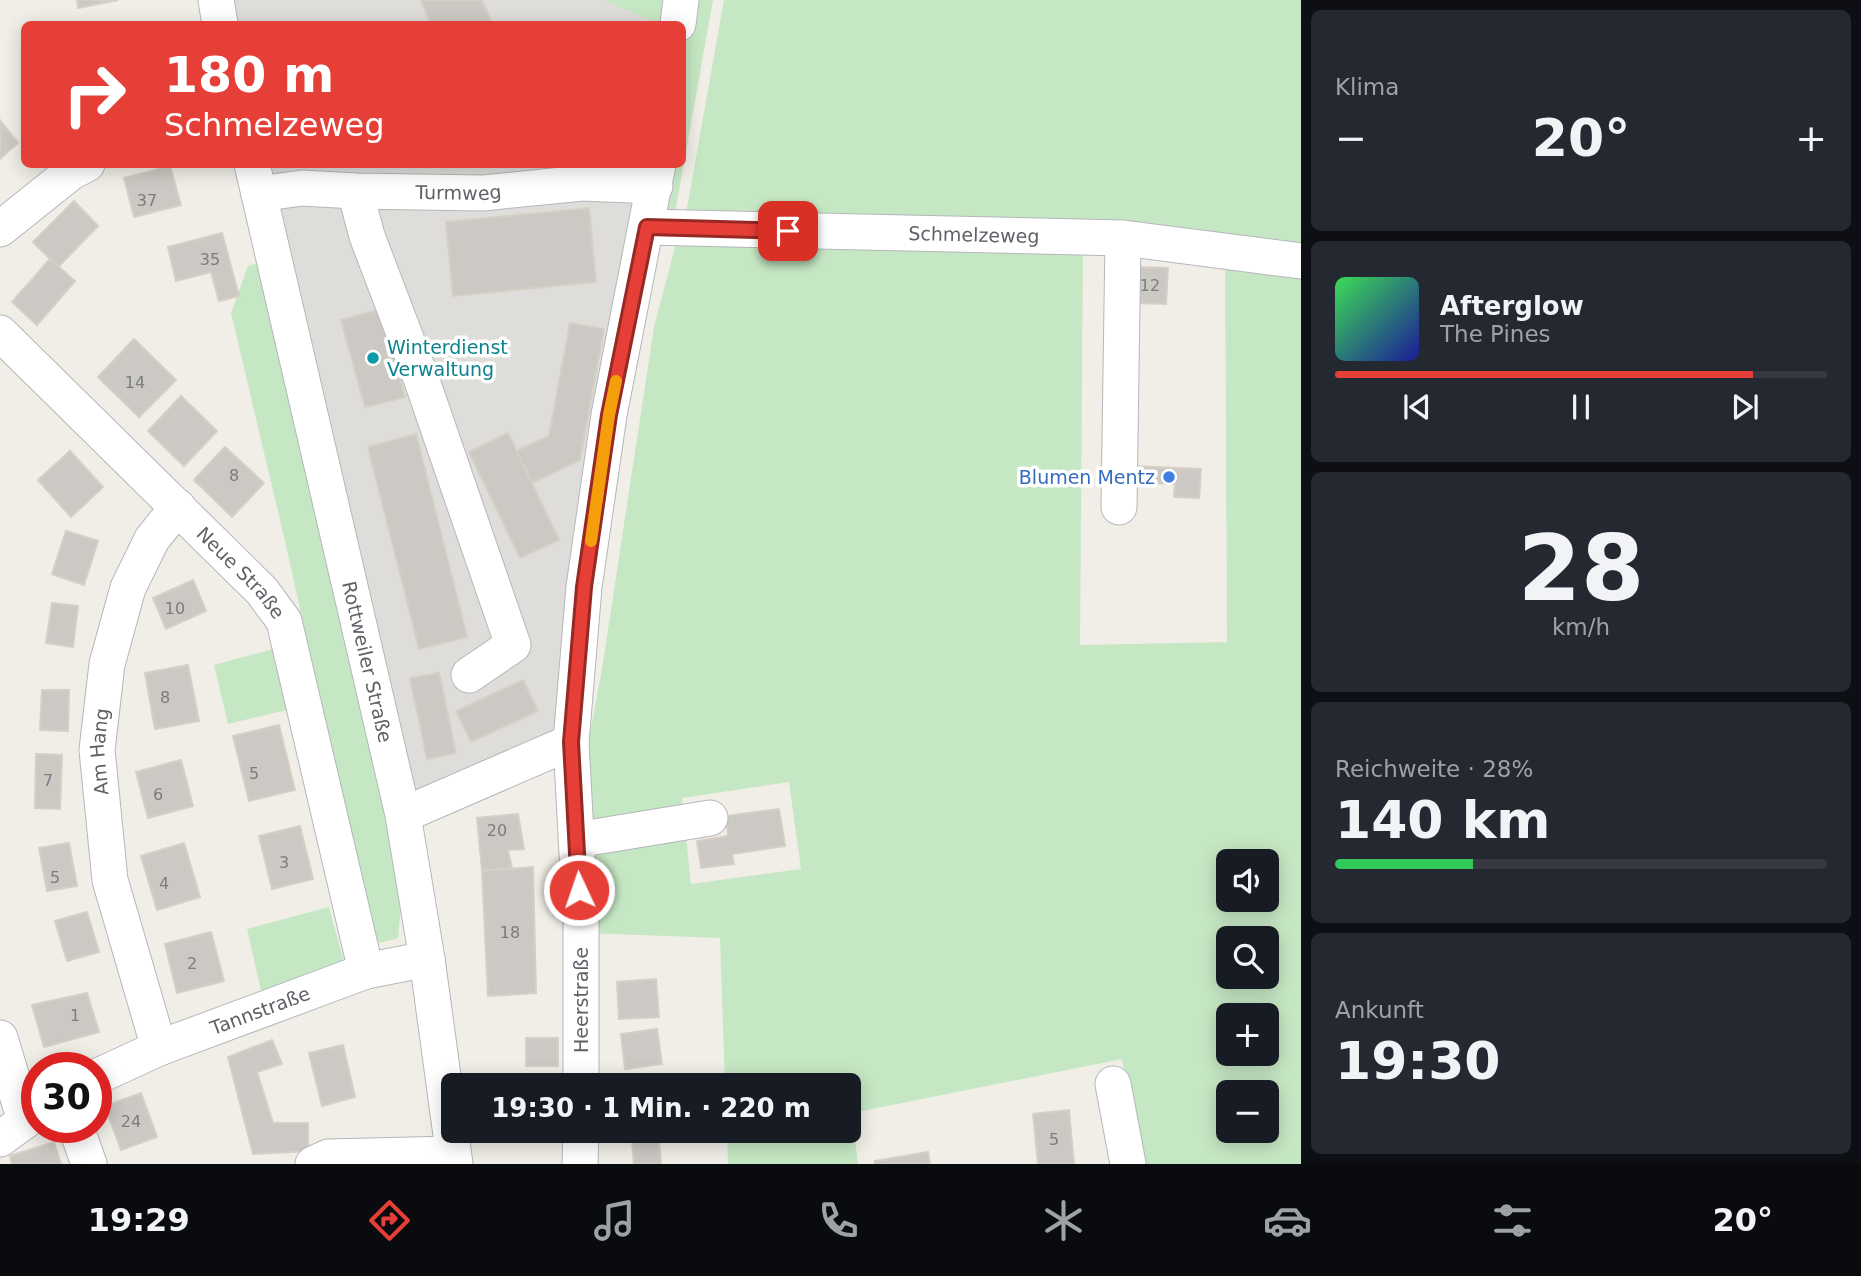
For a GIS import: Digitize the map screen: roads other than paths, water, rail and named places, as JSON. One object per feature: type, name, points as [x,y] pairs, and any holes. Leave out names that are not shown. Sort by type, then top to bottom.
[{"type":"street","points":[[216,0],[220,21]]},
{"type":"street","points":[[678,21],[681,0]]},
{"type":"street","points":[[0,229],[79,168]]},
{"type":"street","name":"Turmweg","points":[[255,179],[302,188],[483,193],[657,175]]},
{"type":"street","name":"Heerstraße","points":[[581,1073],[580,903],[571,742],[584,587],[609,415],[657,175]]},
{"type":"street","name":"Rottweiler Straße","points":[[255,179],[402,815],[427,958],[454,1159]]},
{"type":"street","points":[[355,191],[367,236],[421,378],[513,645],[469,675]]},
{"type":"street","name":"Schmelzeweg","points":[[647,227],[1123,238],[1301,261]]},
{"type":"street","points":[[1119,507],[1123,238]]},
{"type":"street","name":"Neue Straße","points":[[0,333],[262,591],[284,621],[366,971]]},
{"type":"street","name":"Am Hang","points":[[159,1048],[110,880],[97,750],[107,664],[128,588],[152,539],[178,507]]},
{"type":"street","points":[[402,815],[571,742]]},
{"type":"street","points":[[576,840],[710,818]]},
{"type":"street","name":"Tannstraße","points":[[112,1070],[159,1048],[366,971],[427,958]]},
{"type":"street","points":[[0,1038],[21,1124]]},
{"type":"street","points":[[1113,1084],[1128,1164]]},
{"type":"street","points":[[82,1143],[89,1164]]},
{"type":"street","points":[[580,1164],[581,1143]]},
{"type":"street","points":[[313,1164],[328,1157],[454,1159]]},
{"type":"place","name":"Winterdienst Verwaltung","points":[[373,358]]},
{"type":"place","name":"Blumen Mentz","points":[[1169,477]]}]
